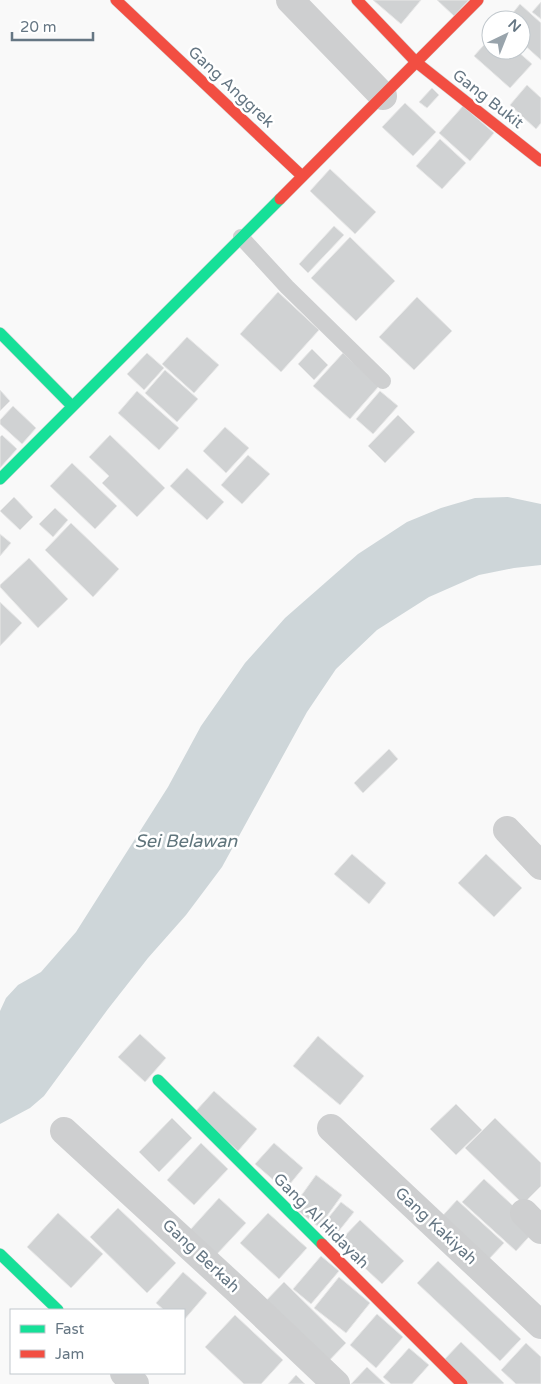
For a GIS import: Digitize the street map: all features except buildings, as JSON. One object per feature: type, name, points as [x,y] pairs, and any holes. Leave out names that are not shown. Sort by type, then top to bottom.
[{"type":"street","name":"Gang Anggrek","points":[[116,0],[302,176]]},
{"type":"street","points":[[290,0],[383,96]]},
{"type":"street","name":"Gang Bukit","points":[[357,0],[416,62],[541,161]]},
{"type":"street","points":[[0,479],[478,0]]},
{"type":"street","points":[[0,333],[72,406]]},
{"type":"street","points":[[508,830],[541,866]]},
{"type":"street","name":"Gang Al Hidayah","points":[[158,1080],[462,1384]]},
{"type":"street","name":"Gang Kakiyah","points":[[330,1128],[541,1325]]},
{"type":"street","name":"Gang Berkah","points":[[64,1131],[336,1384]]},
{"type":"street","points":[[0,1254],[57,1309]]},
{"type":"street","points":[[125,1374],[136,1384]]},
{"type":"lane","points":[[241,237],[287,287],[383,381]]},
{"type":"water","name":"Sei Belawan","points":[[508,497],[541,504],[541,565],[479,575],[429,597],[377,630],[336,669],[307,712],[222,867],[186,915],[148,958],[108,1009],[44,1096],[30,1108],[0,1124],[0,1011],[6,998],[18,985],[41,972],[76,932],[168,787],[201,726],[245,663],[285,618],[358,554],[407,522],[441,508],[475,498]]},
{"type":"traffic: fast","points":[[0,479],[280,199]]},
{"type":"traffic: fast","points":[[0,333],[72,406]]},
{"type":"traffic: fast","points":[[158,1080],[322,1244]]},
{"type":"traffic: fast","points":[[0,1254],[57,1309]]},
{"type":"traffic: jam","points":[[116,0],[302,176]]},
{"type":"traffic: jam","points":[[357,0],[416,62],[541,161]]},
{"type":"traffic: jam","points":[[280,199],[478,0]]},
{"type":"traffic: jam","points":[[322,1244],[462,1384]]}]
